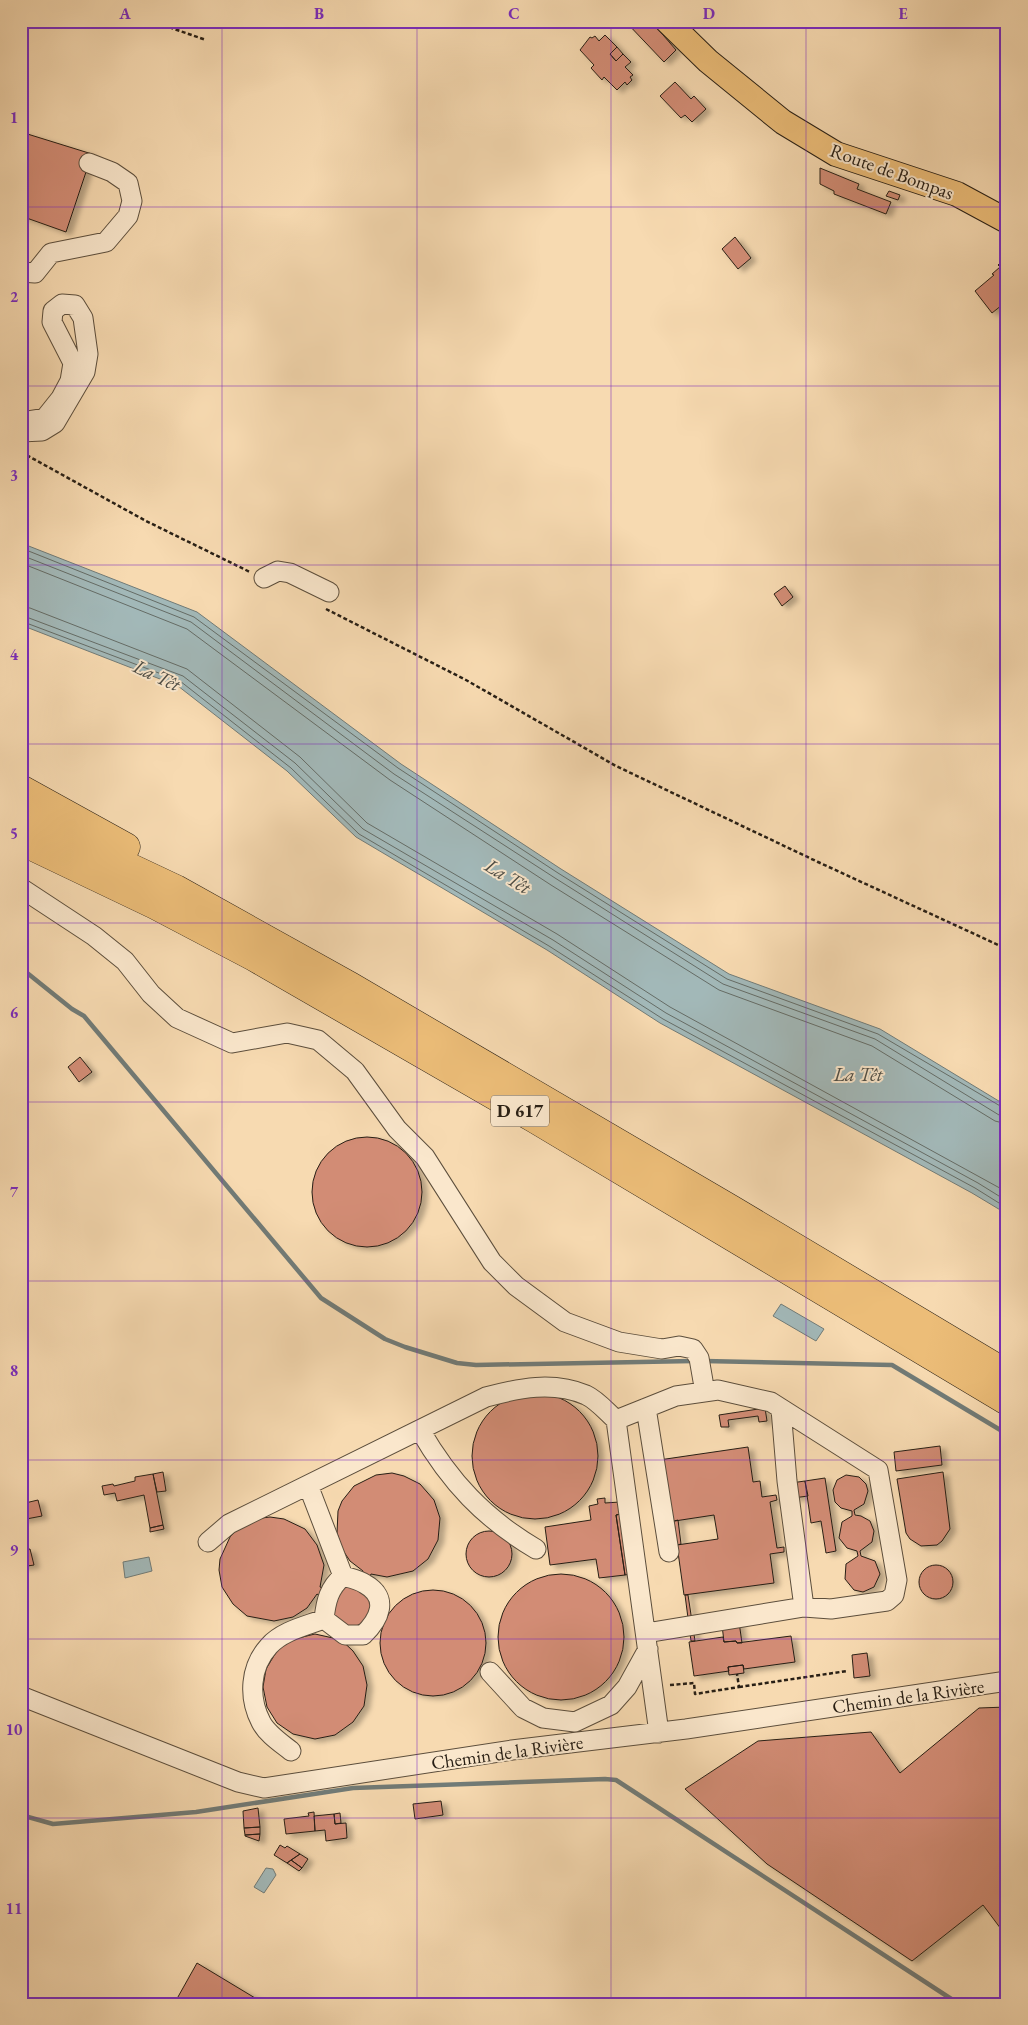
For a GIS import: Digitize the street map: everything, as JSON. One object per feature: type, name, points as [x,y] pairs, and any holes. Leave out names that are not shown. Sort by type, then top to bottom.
[{"type":"highway","points":[[21,789],[158,864],[350,986]]},
{"type":"highway","name":"D 617","points":[[21,816],[176,889],[350,986],[731,1208],[1007,1374]]},
{"type":"highway","name":"D 617","points":[[21,841],[155,904],[279,971],[519,1110],[1007,1401]]},
{"type":"main road","name":"Route de Bompas","points":[[667,21],[708,61],[783,122],[836,154],[956,194],[1007,220]]},
{"type":"street","points":[[21,272],[34,273],[51,253],[106,242],[128,216],[132,201],[128,183],[112,172],[89,163]]},
{"type":"street","points":[[21,422],[45,418],[61,398],[70,381],[73,363],[52,322],[53,311],[62,304],[75,305],[83,318],[88,354],[85,372],[55,423],[42,431],[21,432]]},
{"type":"street","points":[[264,578],[278,571],[290,573],[324,599]]},
{"type":"street","points":[[21,888],[94,936],[125,961],[151,994],[177,1018],[232,1043],[286,1032],[318,1040],[355,1071],[397,1129],[425,1157],[492,1262],[516,1286],[565,1322],[619,1342],[662,1349],[679,1346],[693,1349],[701,1368]]},
{"type":"street","points":[[208,1542],[229,1524],[486,1397],[522,1387],[548,1386],[587,1395],[616,1420],[659,1733]]},
{"type":"street","points":[[616,1420],[676,1396],[718,1390],[771,1402],[878,1470],[897,1580],[894,1595],[887,1601],[831,1609],[804,1607],[647,1641]]},
{"type":"street","points":[[646,1408],[669,1552]]},
{"type":"street","points":[[781,1409],[787,1481],[804,1607]]},
{"type":"street","points":[[420,1430],[435,1456],[471,1501],[517,1538],[536,1549]]},
{"type":"street","points":[[308,1485],[342,1576]]},
{"type":"street","points":[[628,1505],[661,1500]]},
{"type":"street","points":[[324,1619],[345,1635],[363,1636],[376,1623],[380,1608],[377,1595],[366,1584],[342,1576]]},
{"type":"street","points":[[324,1619],[327,1598],[334,1583],[342,1576]]},
{"type":"street","points":[[291,1751],[276,1740],[261,1722],[252,1690],[253,1670],[269,1646],[288,1632],[324,1619]]},
{"type":"street","points":[[490,1672],[523,1708],[543,1718],[575,1722],[611,1706],[627,1686],[647,1641]]},
{"type":"street","name":"Chemin de la Rivière","points":[[21,1696],[238,1782],[264,1788],[512,1750],[659,1733],[1007,1682]]},
{"type":"path","points":[[150,21],[206,40]]},
{"type":"path","points":[[21,452],[146,522],[264,578]]},
{"type":"path","points":[[324,599],[616,766],[1007,949]]},
{"type":"path","points":[[653,1687],[694,1683],[695,1694],[847,1671]]},
{"type":"path","points":[[737,1674],[739,1687]]},
{"type":"water","name":"La Têt","points":[[21,543],[197,612],[401,764],[561,869],[729,974],[880,1029],[1007,1106],[1007,1214],[972,1193],[660,1023],[547,950],[356,837],[287,771],[178,686],[21,625]]},
{"type":"water","points":[[781,1304],[824,1329],[816,1341],[773,1316]]},
{"type":"water","points":[[149,1557],[152,1571],[125,1578],[123,1562]]},
{"type":"water","points":[[266,1868],[273,1869],[276,1875],[264,1893],[254,1887]]},
{"type":"building","points":[[625,21],[651,21],[676,50],[664,62]]},
{"type":"building","points":[[605,35],[617,47],[610,54],[616,61],[623,54],[631,62],[625,67],[633,75],[630,77],[632,80],[627,85],[625,82],[617,90],[604,77],[602,80],[591,68],[594,65],[580,50],[590,37],[595,36],[599,41]]},
{"type":"building","points":[[617,47],[623,54],[616,61],[610,54]]},
{"type":"building","points":[[675,82],[691,99],[694,96],[706,109],[692,122],[685,115],[681,118],[660,96]]},
{"type":"building","points":[[21,132],[92,154],[66,232],[21,216]]},
{"type":"building","points":[[820,168],[859,184],[857,189],[891,202],[886,214],[834,194],[834,191],[820,184]]},
{"type":"building","points":[[889,191],[900,195],[898,200],[886,196]]},
{"type":"building","points":[[735,237],[751,258],[738,269],[722,249]]},
{"type":"building","points":[[1002,261],[1007,267],[1007,301],[992,313],[975,291],[994,275],[992,274],[1000,267],[998,265]]},
{"type":"building","points":[[785,586],[793,597],[782,606],[774,594]]},
{"type":"building","points":[[80,1057],[92,1072],[79,1082],[68,1067]]},
{"type":"building","points":[[367,1137],[388,1141],[406,1153],[418,1171],[422,1192],[418,1213],[406,1231],[388,1243],[367,1247],[346,1243],[328,1231],[316,1213],[312,1192],[316,1171],[328,1153],[346,1141]]},
{"type":"building","points":[[535,1393],[559,1398],[580,1411],[593,1432],[598,1456],[593,1480],[580,1501],[559,1514],[535,1519],[511,1514],[490,1501],[477,1480],[472,1456],[477,1432],[490,1411],[511,1398]]},
{"type":"building","points":[[765,1408],[767,1421],[759,1422],[758,1416],[728,1420],[729,1427],[721,1427],[719,1415]]},
{"type":"building","points":[[940,1446],[942,1465],[896,1471],[894,1452]]},
{"type":"building","points":[[748,1447],[753,1482],[760,1481],[762,1497],[776,1495],[777,1500],[770,1502],[777,1548],[784,1547],[784,1552],[770,1554],[774,1583],[684,1595],[677,1545],[718,1539],[714,1515],[668,1522],[659,1460]]},
{"type":"building","points":[[163,1472],[166,1491],[157,1492],[153,1474]]},
{"type":"building","points":[[943,1472],[950,1529],[937,1545],[921,1546],[910,1539],[906,1533],[897,1479]]},
{"type":"building","points":[[392,1473],[404,1476],[420,1484],[434,1500],[440,1518],[438,1540],[428,1559],[413,1571],[387,1577],[371,1574],[369,1578],[362,1575],[363,1571],[350,1561],[342,1549],[337,1533],[338,1511],[342,1501],[354,1486],[376,1475]]},
{"type":"building","points":[[153,1474],[163,1525],[150,1528],[144,1495],[117,1501],[115,1493],[104,1495],[102,1486],[113,1484],[114,1486],[135,1481],[135,1477]]},
{"type":"building","points":[[846,1475],[859,1477],[866,1484],[868,1491],[864,1504],[854,1510],[855,1515],[870,1521],[874,1531],[872,1542],[860,1551],[861,1556],[875,1561],[880,1574],[874,1587],[863,1592],[854,1590],[845,1579],[846,1564],[858,1556],[857,1551],[847,1548],[839,1538],[842,1522],[852,1516],[852,1511],[841,1508],[835,1502],[833,1490],[837,1480]]},
{"type":"building","points":[[825,1478],[836,1551],[826,1553],[821,1521],[811,1523],[805,1481]]},
{"type":"building","points":[[805,1481],[808,1496],[793,1498],[791,1483]]},
{"type":"building","points":[[605,1498],[605,1503],[620,1502],[621,1514],[616,1515],[625,1575],[599,1578],[596,1559],[550,1565],[545,1527],[591,1520],[589,1506],[598,1504],[597,1499]]},
{"type":"building","points":[[38,1500],[42,1516],[21,1520],[21,1504]]},
{"type":"building","points":[[621,1514],[630,1574],[625,1575],[616,1515]]},
{"type":"building","points":[[262,1518],[284,1519],[305,1529],[317,1545],[324,1565],[320,1587],[323,1588],[320,1596],[317,1594],[307,1608],[293,1617],[274,1621],[247,1616],[233,1604],[222,1587],[219,1570],[220,1559],[230,1537],[237,1530]]},
{"type":"building","points":[[678,1520],[681,1544],[677,1545],[674,1521]]},
{"type":"building","points":[[163,1525],[164,1529],[150,1532],[150,1528]]},
{"type":"building","points":[[494,1531],[506,1537],[511,1545],[511,1563],[506,1571],[498,1576],[484,1577],[472,1571],[467,1563],[466,1549],[472,1537],[480,1532]]},
{"type":"building","points":[[21,1546],[22,1550],[30,1549],[34,1565],[21,1567]]},
{"type":"building","points":[[936,1565],[948,1570],[953,1582],[948,1594],[936,1599],[924,1594],[919,1582],[924,1570]]},
{"type":"building","points":[[561,1574],[585,1579],[596,1584],[606,1592],[614,1602],[619,1613],[624,1637],[619,1661],[614,1672],[606,1682],[596,1690],[585,1695],[561,1700],[537,1695],[526,1690],[516,1682],[508,1672],[503,1661],[498,1637],[503,1613],[508,1602],[516,1592],[526,1584],[537,1579]]},
{"type":"building","points":[[348,1585],[369,1594],[372,1610],[363,1623],[356,1626],[348,1626],[334,1616],[335,1593]]},
{"type":"building","points":[[433,1590],[453,1594],[471,1605],[482,1623],[486,1643],[482,1663],[471,1681],[453,1692],[433,1696],[413,1692],[395,1681],[384,1663],[380,1643],[384,1623],[395,1605],[413,1594]]},
{"type":"building","points":[[685,1595],[688,1595],[695,1641],[691,1641]]},
{"type":"building","points":[[739,1622],[742,1643],[737,1643],[736,1641],[724,1642],[722,1625]]},
{"type":"building","points":[[315,1634],[333,1638],[335,1634],[353,1651],[363,1666],[367,1685],[364,1706],[353,1722],[335,1735],[315,1739],[293,1734],[277,1723],[267,1707],[263,1687],[266,1669],[278,1649],[294,1639]]},
{"type":"building","points":[[791,1636],[795,1662],[744,1669],[743,1665],[728,1667],[729,1671],[694,1676],[689,1642],[723,1637],[724,1642],[736,1641],[737,1643]]},
{"type":"building","points":[[867,1653],[870,1676],[854,1678],[852,1655]]},
{"type":"building","points":[[743,1665],[744,1673],[729,1675],[728,1667]]},
{"type":"building","points":[[1007,1707],[1007,1937],[983,1905],[912,1961],[767,1864],[685,1789],[758,1741],[871,1732],[900,1773],[979,1708]]},
{"type":"building","points":[[441,1801],[443,1815],[415,1819],[413,1804]]},
{"type":"building","points":[[258,1808],[260,1827],[244,1828],[243,1811]]},
{"type":"building","points":[[314,1812],[315,1831],[286,1834],[284,1819],[309,1816],[308,1813]]},
{"type":"building","points":[[340,1813],[341,1823],[335,1824],[334,1814]]},
{"type":"building","points":[[334,1814],[335,1824],[346,1823],[347,1838],[326,1841],[325,1830],[315,1831],[314,1816]]},
{"type":"building","points":[[260,1827],[260,1834],[245,1835],[244,1828]]},
{"type":"building","points":[[260,1834],[259,1841],[245,1836],[245,1835]]},
{"type":"building","points":[[280,1845],[285,1848],[287,1846],[300,1854],[287,1863],[274,1855]]},
{"type":"building","points":[[300,1854],[308,1859],[302,1868],[291,1860]]},
{"type":"building","points":[[291,1860],[302,1868],[299,1871],[287,1863]]},
{"type":"building","points":[[197,1963],[265,2004],[174,2004]]},
{"type":"waterway","points":[[21,968],[72,1009],[84,1016],[321,1298],[385,1339],[457,1363],[476,1365],[693,1361]]},
{"type":"waterway","points":[[704,1361],[892,1365],[1007,1434]]},
{"type":"waterway","points":[[21,1815],[53,1824],[196,1812],[353,1788],[616,1780],[959,2004]]}]
